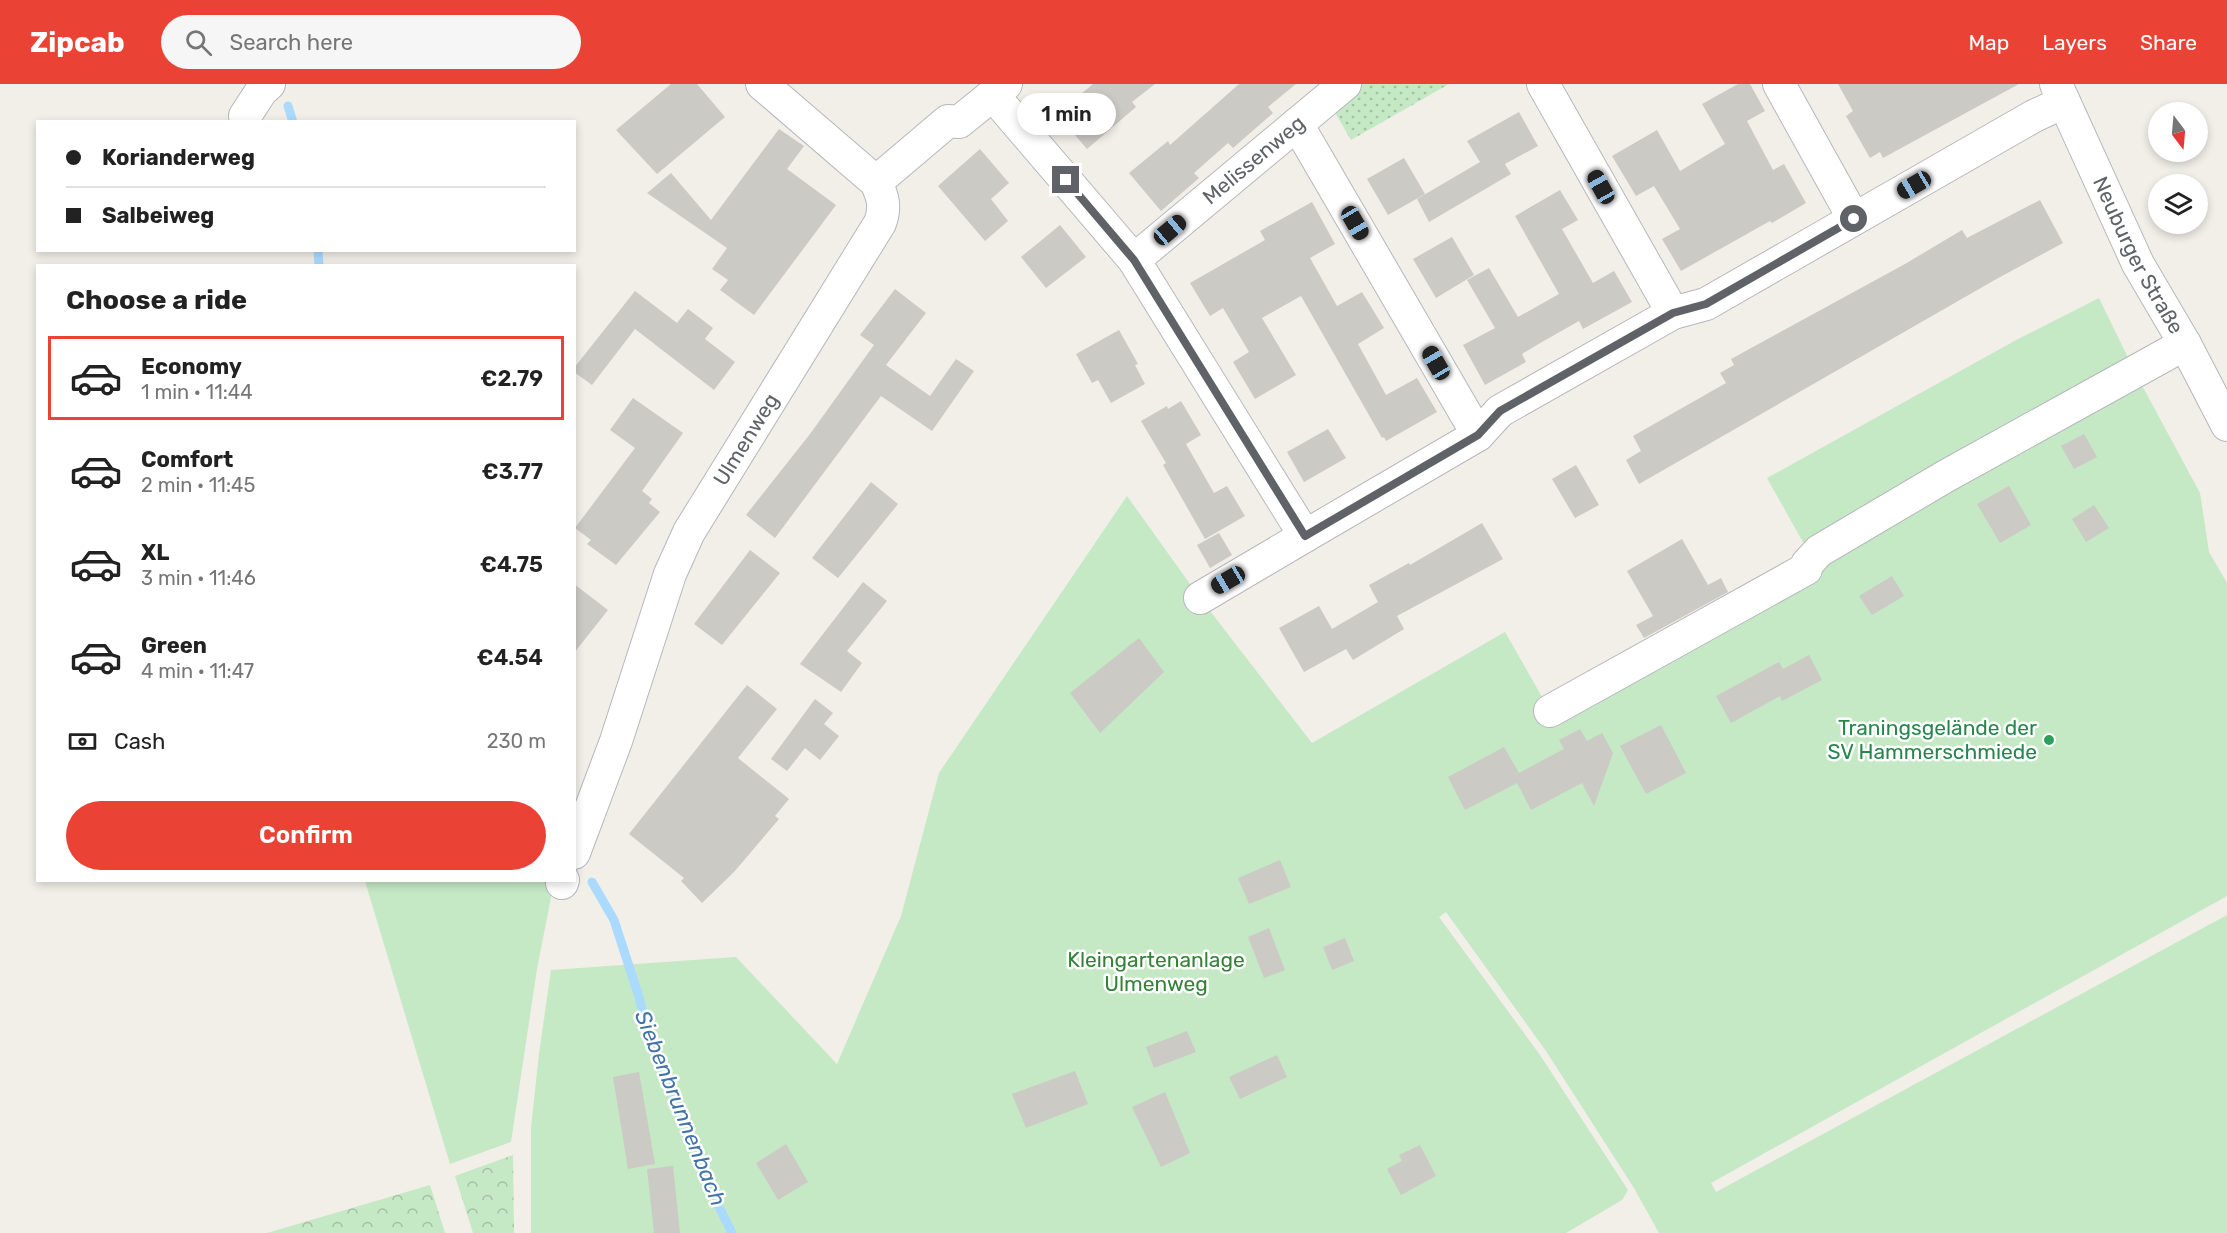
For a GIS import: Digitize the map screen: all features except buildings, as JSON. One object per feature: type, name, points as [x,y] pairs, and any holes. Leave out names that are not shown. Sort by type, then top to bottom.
[{"type":"street","points":[[762,84],[876,182],[948,121],[959,122],[1000,89],[1134,260],[1305,536]]},
{"type":"street","name":"Melissenweg","points":[[1134,260],[1345,84]]},
{"type":"street","points":[[1543,84],[1673,313]]},
{"type":"street","points":[[1779,84],[1854,219]]},
{"type":"street","points":[[244,116],[266,87]]},
{"type":"street","points":[[1200,598],[1478,435],[1500,411],[1673,313],[1706,304],[2034,116],[2060,93]]},
{"type":"street","name":"Neuburger Straße","points":[[2060,93],[2138,264],[2185,344],[2227,425]]},
{"type":"street","points":[[1297,124],[1478,435]]},
{"type":"street","name":"Ulmenweg","points":[[579,842],[616,741],[670,574],[689,532],[880,223],[884,211],[883,197],[876,182]]},
{"type":"street","points":[[1550,711],[1806,569],[1807,564],[1818,551],[1946,476],[2185,344]]},
{"type":"green space","points":[[1363,84],[1449,84],[1351,140],[1333,109]]},
{"type":"green space","points":[[2099,298],[2132,366],[1808,551],[1767,478],[2018,339]]},
{"type":"green space","name":"Kleingartenanlage Ulmenweg","points":[[2138,378],[2200,493],[2209,552],[2227,583],[2227,896],[1711,1183],[1716,1192],[2227,915],[2227,1233],[1659,1233],[1634,1188],[1546,1051],[1446,912],[1439,917],[1540,1055],[1628,1190],[1622,1200],[1566,1233],[531,1233],[531,1128],[551,970],[736,957],[837,1064],[901,916],[939,773],[1127,496],[1200,598],[1312,743],[1505,632],[1550,711]]},
{"type":"green space","points":[[365,882],[554,882],[537,969],[511,1142],[450,1164]]},
{"type":"green space","points":[[513,1155],[514,1233],[473,1233],[455,1176]]},
{"type":"green space","points":[[430,1185],[445,1233],[267,1233]]},
{"type":"waterway","name":"Siebenbrunnenbach","points":[[288,106],[292,120]]},
{"type":"waterway","name":"Siebenbrunnenbach","points":[[318,252],[319,264]]},
{"type":"waterway","name":"Siebenbrunnenbach","points":[[592,882],[614,920],[639,997],[649,1038],[702,1160],[718,1205],[732,1233]]},
{"type":"place","name":"Traningsgelände der SV Hammerschmiede","points":[[2049,740]]},
{"type":"route","points":[[1066,180],[1134,260],[1305,536],[1478,435],[1500,411],[1673,313],[1706,304],[1854,219]]}]
